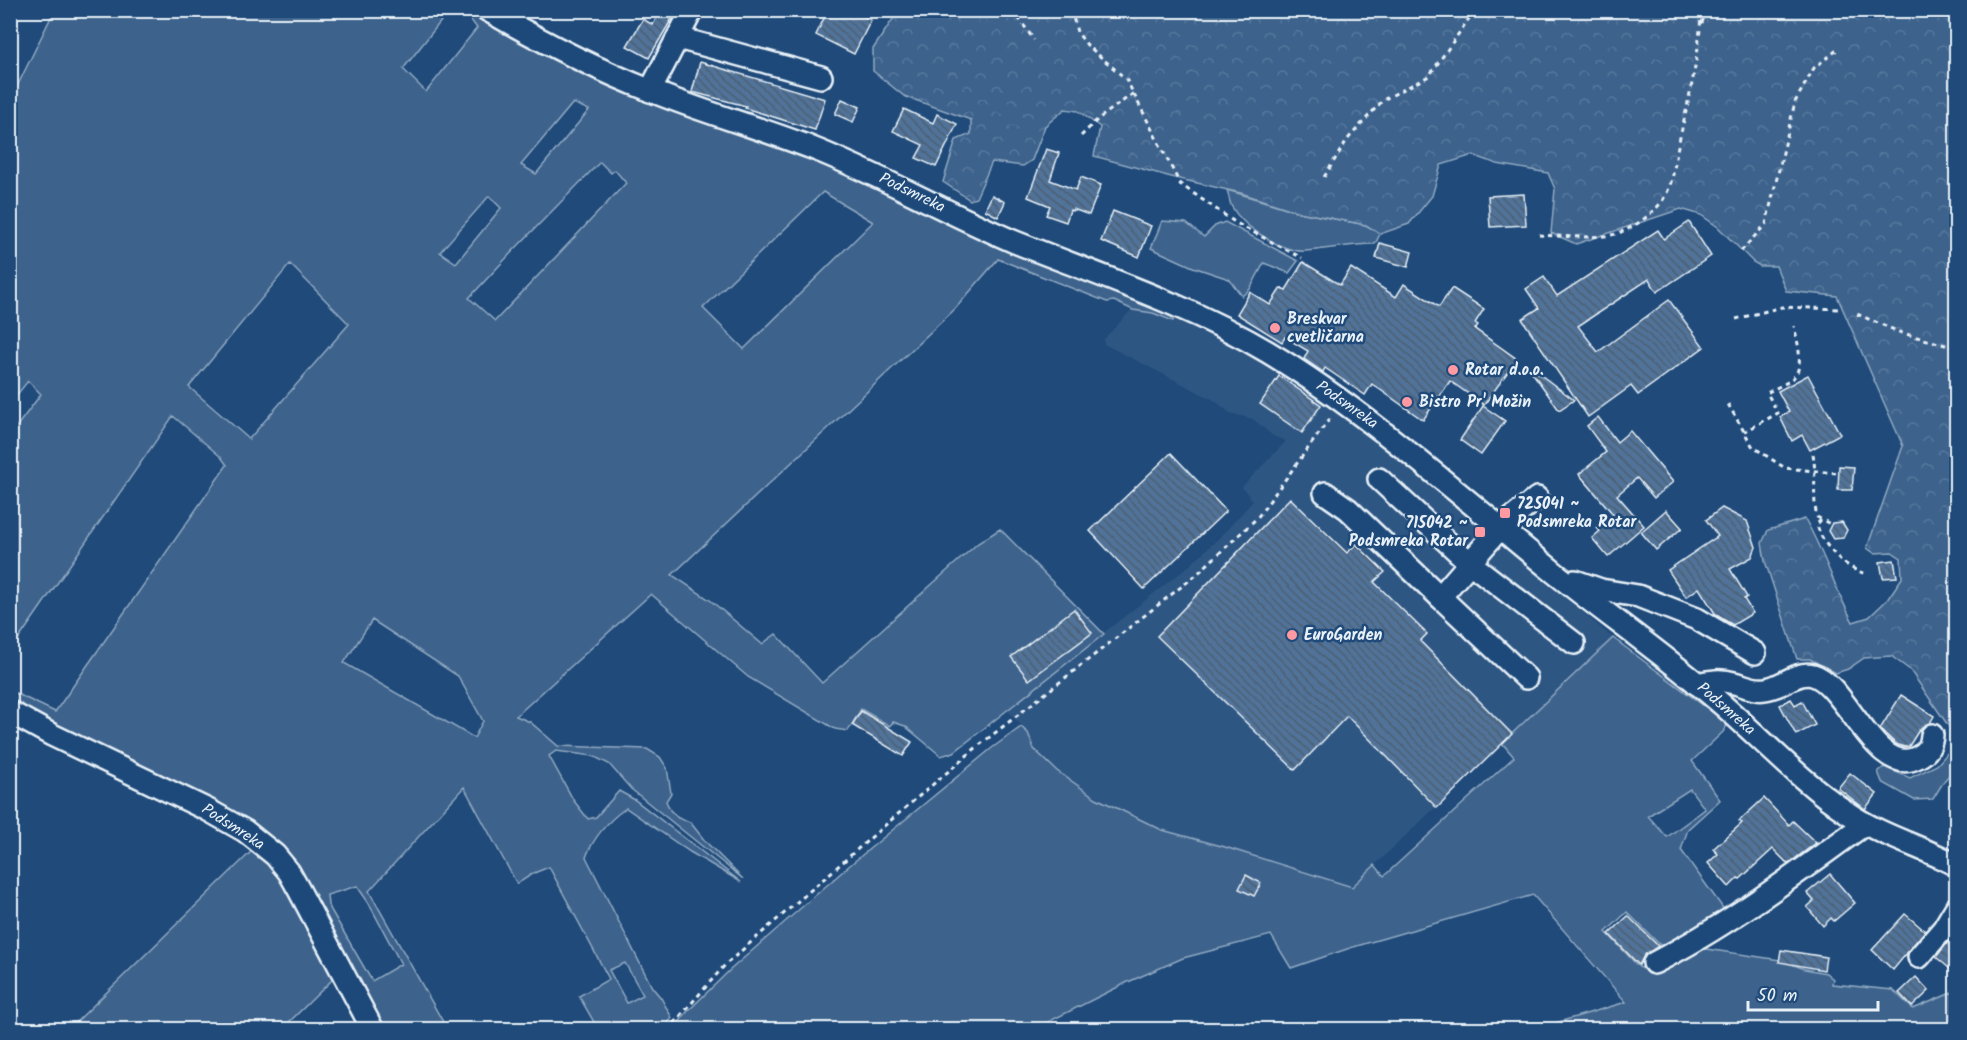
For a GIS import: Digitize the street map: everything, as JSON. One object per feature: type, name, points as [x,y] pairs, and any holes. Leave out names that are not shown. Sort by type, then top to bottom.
[{"type":"street","name":"Podsmreka","points":[[487,10],[578,58],[650,91],[808,146],[1009,239],[1188,311],[1256,346],[1343,401],[1402,445],[1557,575],[1734,714],[1819,792],[1865,825],[1956,865]]},
{"type":"street","points":[[650,91],[692,10]]},
{"type":"street","points":[[678,38],[821,77]]},
{"type":"street","points":[[1379,479],[1470,563],[1574,644]]},
{"type":"street","points":[[1325,494],[1348,509],[1526,678]]},
{"type":"street","points":[[1440,597],[1500,528],[1536,498]]},
{"type":"street","points":[[1557,575],[1601,590],[1638,596],[1697,620],[1755,653]]},
{"type":"street","points":[[1697,684],[1715,680],[1766,690],[1802,674],[1813,674],[1830,686],[1874,743],[1898,761],[1911,761],[1924,754],[1931,746],[1932,735]]},
{"type":"street","name":"Podsmreka","points":[[10,712],[52,735],[208,810],[260,842],[289,872],[373,1029]]},
{"type":"street","points":[[1654,963],[1687,946],[1865,825]]},
{"type":"street","points":[[1919,957],[1944,928],[1956,908]]},
{"type":"path","points":[[1013,10],[1021,25],[1034,40]]},
{"type":"path","points":[[1074,10],[1073,17],[1077,32],[1087,45],[1126,79],[1180,184],[1236,223],[1302,258]]},
{"type":"path","points":[[1324,177],[1347,140],[1383,100],[1429,76],[1475,10]]},
{"type":"path","points":[[1539,236],[1586,237],[1620,233],[1648,215],[1663,201],[1673,182],[1701,10]]},
{"type":"path","points":[[1700,27],[1706,10]]},
{"type":"path","points":[[1741,251],[1766,225],[1795,102],[1814,68],[1837,50]]},
{"type":"path","points":[[1081,136],[1098,119],[1134,93]]},
{"type":"path","points":[[1736,319],[1782,307],[1840,309]]},
{"type":"path","points":[[1857,314],[1899,333],[1956,348]]},
{"type":"path","points":[[1744,432],[1778,413],[1767,393],[1794,377],[1797,370],[1799,359],[1794,326]]},
{"type":"path","points":[[668,1029],[725,966],[891,820],[977,747],[1195,576],[1257,518],[1343,401]]},
{"type":"path","points":[[1728,404],[1753,447],[1779,465],[1815,472],[1836,472]]},
{"type":"path","points":[[1813,454],[1817,517],[1830,524]]},
{"type":"path","points":[[1821,520],[1817,524],[1818,529],[1827,545],[1859,572],[1868,574]]},
{"type":"shaded area","points":[[1140,301],[1256,349],[1364,423],[1447,499],[1613,638],[1352,887],[1225,847],[1162,830],[1096,798],[1057,771],[1034,749],[1028,733],[1006,709],[1189,566],[1223,534],[1253,501],[1242,487],[1286,441],[1273,436],[1253,419],[1230,413],[1214,400],[1104,344],[1104,339]]},
{"type":"green space","points":[[899,10],[1956,11],[1956,737],[1910,670],[1891,656],[1864,658],[1848,669],[1836,673],[1810,659],[1797,659],[1765,561],[1762,543],[1768,530],[1805,519],[1853,622],[1869,617],[1887,600],[1902,578],[1901,558],[1892,552],[1874,553],[1867,548],[1903,446],[1837,296],[1786,291],[1776,266],[1760,266],[1753,262],[1718,227],[1701,215],[1681,209],[1576,244],[1551,233],[1555,189],[1548,173],[1497,164],[1473,155],[1441,165],[1432,196],[1409,224],[1380,234],[1366,225],[1299,212],[1241,193],[1094,156],[1100,127],[1078,111],[1065,109],[1045,126],[1032,160],[1023,166],[992,162],[976,198],[970,200],[943,182],[956,140],[971,134],[971,120],[904,96],[873,71],[873,49]]},
{"type":"green space","points":[[54,11],[449,11],[403,69],[426,92],[477,28],[466,14],[463,15],[457,11],[466,11],[583,70],[829,163],[1007,249],[1171,315],[1174,317],[1173,321],[1153,313],[1133,310],[1114,301],[1107,302],[998,259],[955,309],[672,575],[710,600],[762,644],[776,634],[822,683],[978,543],[1000,529],[1104,634],[954,752],[941,756],[905,726],[893,722],[890,726],[861,709],[848,731],[835,729],[748,677],[651,594],[516,716],[530,722],[558,746],[647,749],[660,757],[667,768],[671,793],[666,801],[670,810],[678,818],[690,822],[705,841],[743,879],[631,789],[609,764],[593,756],[556,751],[549,756],[574,801],[588,819],[596,817],[619,791],[635,800],[741,882],[690,852],[626,808],[603,830],[589,850],[586,857],[652,987],[672,1018],[663,1029],[598,1029],[579,996],[609,979],[549,867],[517,884],[464,787],[369,891],[447,1029],[380,1029],[288,861],[11,705],[11,691],[55,712],[227,465],[221,457],[173,416],[11,650],[11,434],[41,394],[28,381],[11,402],[10,101]],"holes":[[[573,103],[589,110],[536,174],[521,165]],[[600,162],[611,173],[615,170],[626,183],[495,321],[469,298]],[[823,192],[873,222],[744,349],[703,308]],[[489,196],[501,208],[456,263],[440,252]],[[290,264],[349,324],[249,439],[189,387]],[[372,620],[458,676],[483,721],[474,738],[344,663]],[[357,886],[401,964],[372,981],[328,905],[327,895]],[[625,963],[643,995],[627,1003],[609,970]]]},
{"type":"green space","points":[[1227,190],[1299,212],[1366,225],[1380,234],[1375,244],[1306,251],[1286,248],[1264,237],[1245,223],[1232,207]]},
{"type":"green space","points":[[1162,221],[1186,223],[1204,237],[1215,226],[1225,222],[1298,261],[1289,273],[1264,263],[1250,289],[1242,296],[1229,279],[1193,267],[1151,248]]},
{"type":"green space","points":[[1613,638],[1728,724],[1723,732],[1692,761],[1720,800],[1688,829],[1681,850],[1728,915],[1681,944],[1661,946],[1627,912],[1606,932],[1639,967],[1649,971],[1693,947],[1780,960],[1805,969],[1826,973],[1833,979],[1832,984],[1893,990],[1913,1009],[1956,991],[1956,1029],[1535,1029],[1626,1002],[1533,895],[1350,948],[1291,968],[1271,935],[1183,958],[1128,982],[1034,1029],[673,1030],[687,1012],[730,970],[850,865],[992,748],[1021,727],[1028,733],[1034,749],[1057,771],[1096,798],[1162,830],[1225,847],[1352,887],[1375,865],[1384,876],[1514,757],[1502,743]],"holes":[[[1690,789],[1705,809],[1667,837],[1648,816]]]},
{"type":"green space","points":[[1954,734],[1956,737],[1956,767],[1933,799],[1914,800],[1882,782],[1878,772],[1884,767],[1910,778],[1937,765],[1951,749]]},
{"type":"green space","points":[[258,845],[275,862],[338,974],[282,1029],[68,1030]]},
{"type":"building","points":[[660,10],[677,10],[649,58],[627,46],[643,19],[653,25]]},
{"type":"building","points":[[828,10],[852,10],[871,20],[854,54],[816,35]]},
{"type":"building","points":[[700,62],[825,99],[815,130],[745,108],[746,106],[692,92]]},
{"type":"building","points":[[842,99],[860,107],[853,122],[835,114]]},
{"type":"building","points":[[904,109],[933,123],[937,114],[957,124],[936,167],[916,158],[923,145],[893,131]]},
{"type":"building","points":[[1046,149],[1059,153],[1050,180],[1076,190],[1081,177],[1101,185],[1089,215],[1073,209],[1070,210],[1066,222],[1046,215],[1050,206],[1028,197]]},
{"type":"building","points":[[1524,194],[1526,225],[1490,227],[1488,196]]},
{"type":"building","points":[[992,195],[1005,202],[998,217],[985,210]]},
{"type":"building","points":[[1113,211],[1151,226],[1139,257],[1101,241]]},
{"type":"building","points":[[1689,222],[1711,256],[1657,292],[1649,279],[1578,326],[1598,352],[1669,300],[1704,347],[1638,395],[1631,386],[1588,417],[1522,319],[1539,308],[1526,289],[1544,277],[1557,296],[1658,230],[1664,239]]},
{"type":"building","points":[[1380,243],[1412,252],[1408,267],[1376,258]]},
{"type":"building","points":[[1303,262],[1340,285],[1351,268],[1396,297],[1404,284],[1439,307],[1452,288],[1484,309],[1475,323],[1478,325],[1475,329],[1517,359],[1484,405],[1450,381],[1423,420],[1372,384],[1365,395],[1325,368],[1323,372],[1304,359],[1308,351],[1285,337],[1282,342],[1237,314],[1250,292],[1270,305],[1281,288],[1286,290]]},
{"type":"building","points":[[1534,370],[1574,400],[1559,410],[1532,372]]},
{"type":"building","points":[[1808,375],[1840,434],[1810,450],[1802,435],[1792,441],[1780,417],[1789,412],[1778,391]]},
{"type":"building","points":[[1279,376],[1321,405],[1302,433],[1260,404]]},
{"type":"building","points":[[1483,406],[1505,421],[1481,455],[1460,440]]},
{"type":"building","points":[[1598,417],[1617,442],[1630,431],[1673,482],[1654,498],[1637,478],[1617,495],[1644,526],[1608,557],[1592,538],[1600,531],[1597,528],[1613,514],[1579,474],[1606,452],[1587,426]]},
{"type":"building","points":[[1171,453],[1226,511],[1144,589],[1090,531]]},
{"type":"building","points":[[1839,466],[1854,467],[1852,490],[1838,490]]},
{"type":"building","name":"EuroGarden","points":[[1290,498],[1347,553],[1356,544],[1385,572],[1374,582],[1427,634],[1420,641],[1512,734],[1437,808],[1347,716],[1295,770],[1157,636]]},
{"type":"building","points":[[1722,508],[1747,521],[1756,547],[1752,557],[1730,569],[1747,597],[1744,599],[1753,613],[1733,625],[1716,615],[1699,588],[1686,597],[1668,570],[1718,536],[1706,520]]},
{"type":"building","points":[[1666,510],[1682,528],[1656,550],[1641,532]]},
{"type":"building","points":[[1842,522],[1847,530],[1843,538],[1833,539],[1828,531],[1832,523]]},
{"type":"building","points":[[1894,560],[1897,577],[1883,578],[1880,562]]},
{"type":"building","points":[[1074,609],[1092,633],[1029,680],[1011,657]]},
{"type":"building","points":[[1901,695],[1934,716],[1930,723],[1919,730],[1909,746],[1904,747],[1896,744],[1880,729]]},
{"type":"building","points":[[1791,699],[1795,705],[1802,701],[1815,725],[1796,735],[1780,705]]},
{"type":"building","points":[[861,711],[912,742],[903,756],[852,725]]},
{"type":"building","points":[[1850,773],[1877,794],[1865,809],[1838,788]]},
{"type":"building","points":[[1764,798],[1789,825],[1793,821],[1816,843],[1788,864],[1773,849],[1729,887],[1708,863],[1718,854],[1713,849],[1742,823],[1739,821]]},
{"type":"building","points":[[1830,874],[1855,903],[1834,921],[1831,918],[1823,926],[1807,907],[1814,901],[1807,893]]},
{"type":"building","points":[[1246,875],[1261,883],[1254,896],[1239,889]]},
{"type":"building","points":[[1905,914],[1925,931],[1893,970],[1872,950]]},
{"type":"building","points":[[1628,916],[1658,946],[1644,956],[1639,965],[1609,934]]},
{"type":"building","points":[[1956,932],[1956,974],[1936,957]]},
{"type":"building","points":[[1781,950],[1826,957],[1824,970],[1779,962]]},
{"type":"building","points":[[1916,977],[1929,991],[1912,1007],[1899,993]]},
{"type":"place","name":"Breskvar cvetličarna","points":[[1275,328]]},
{"type":"place","name":"Rotar d.o.o.","points":[[1453,370]]},
{"type":"place","name":"Bistro Pr' Možin","points":[[1407,402]]},
{"type":"place","name":"725041 ~ Podsmreka Rotar","points":[[1505,513]]},
{"type":"place","name":"715042 ~ Podsmreka Rotar","points":[[1480,532]]},
{"type":"place","name":"EuroGarden","points":[[1292,635]]}]
